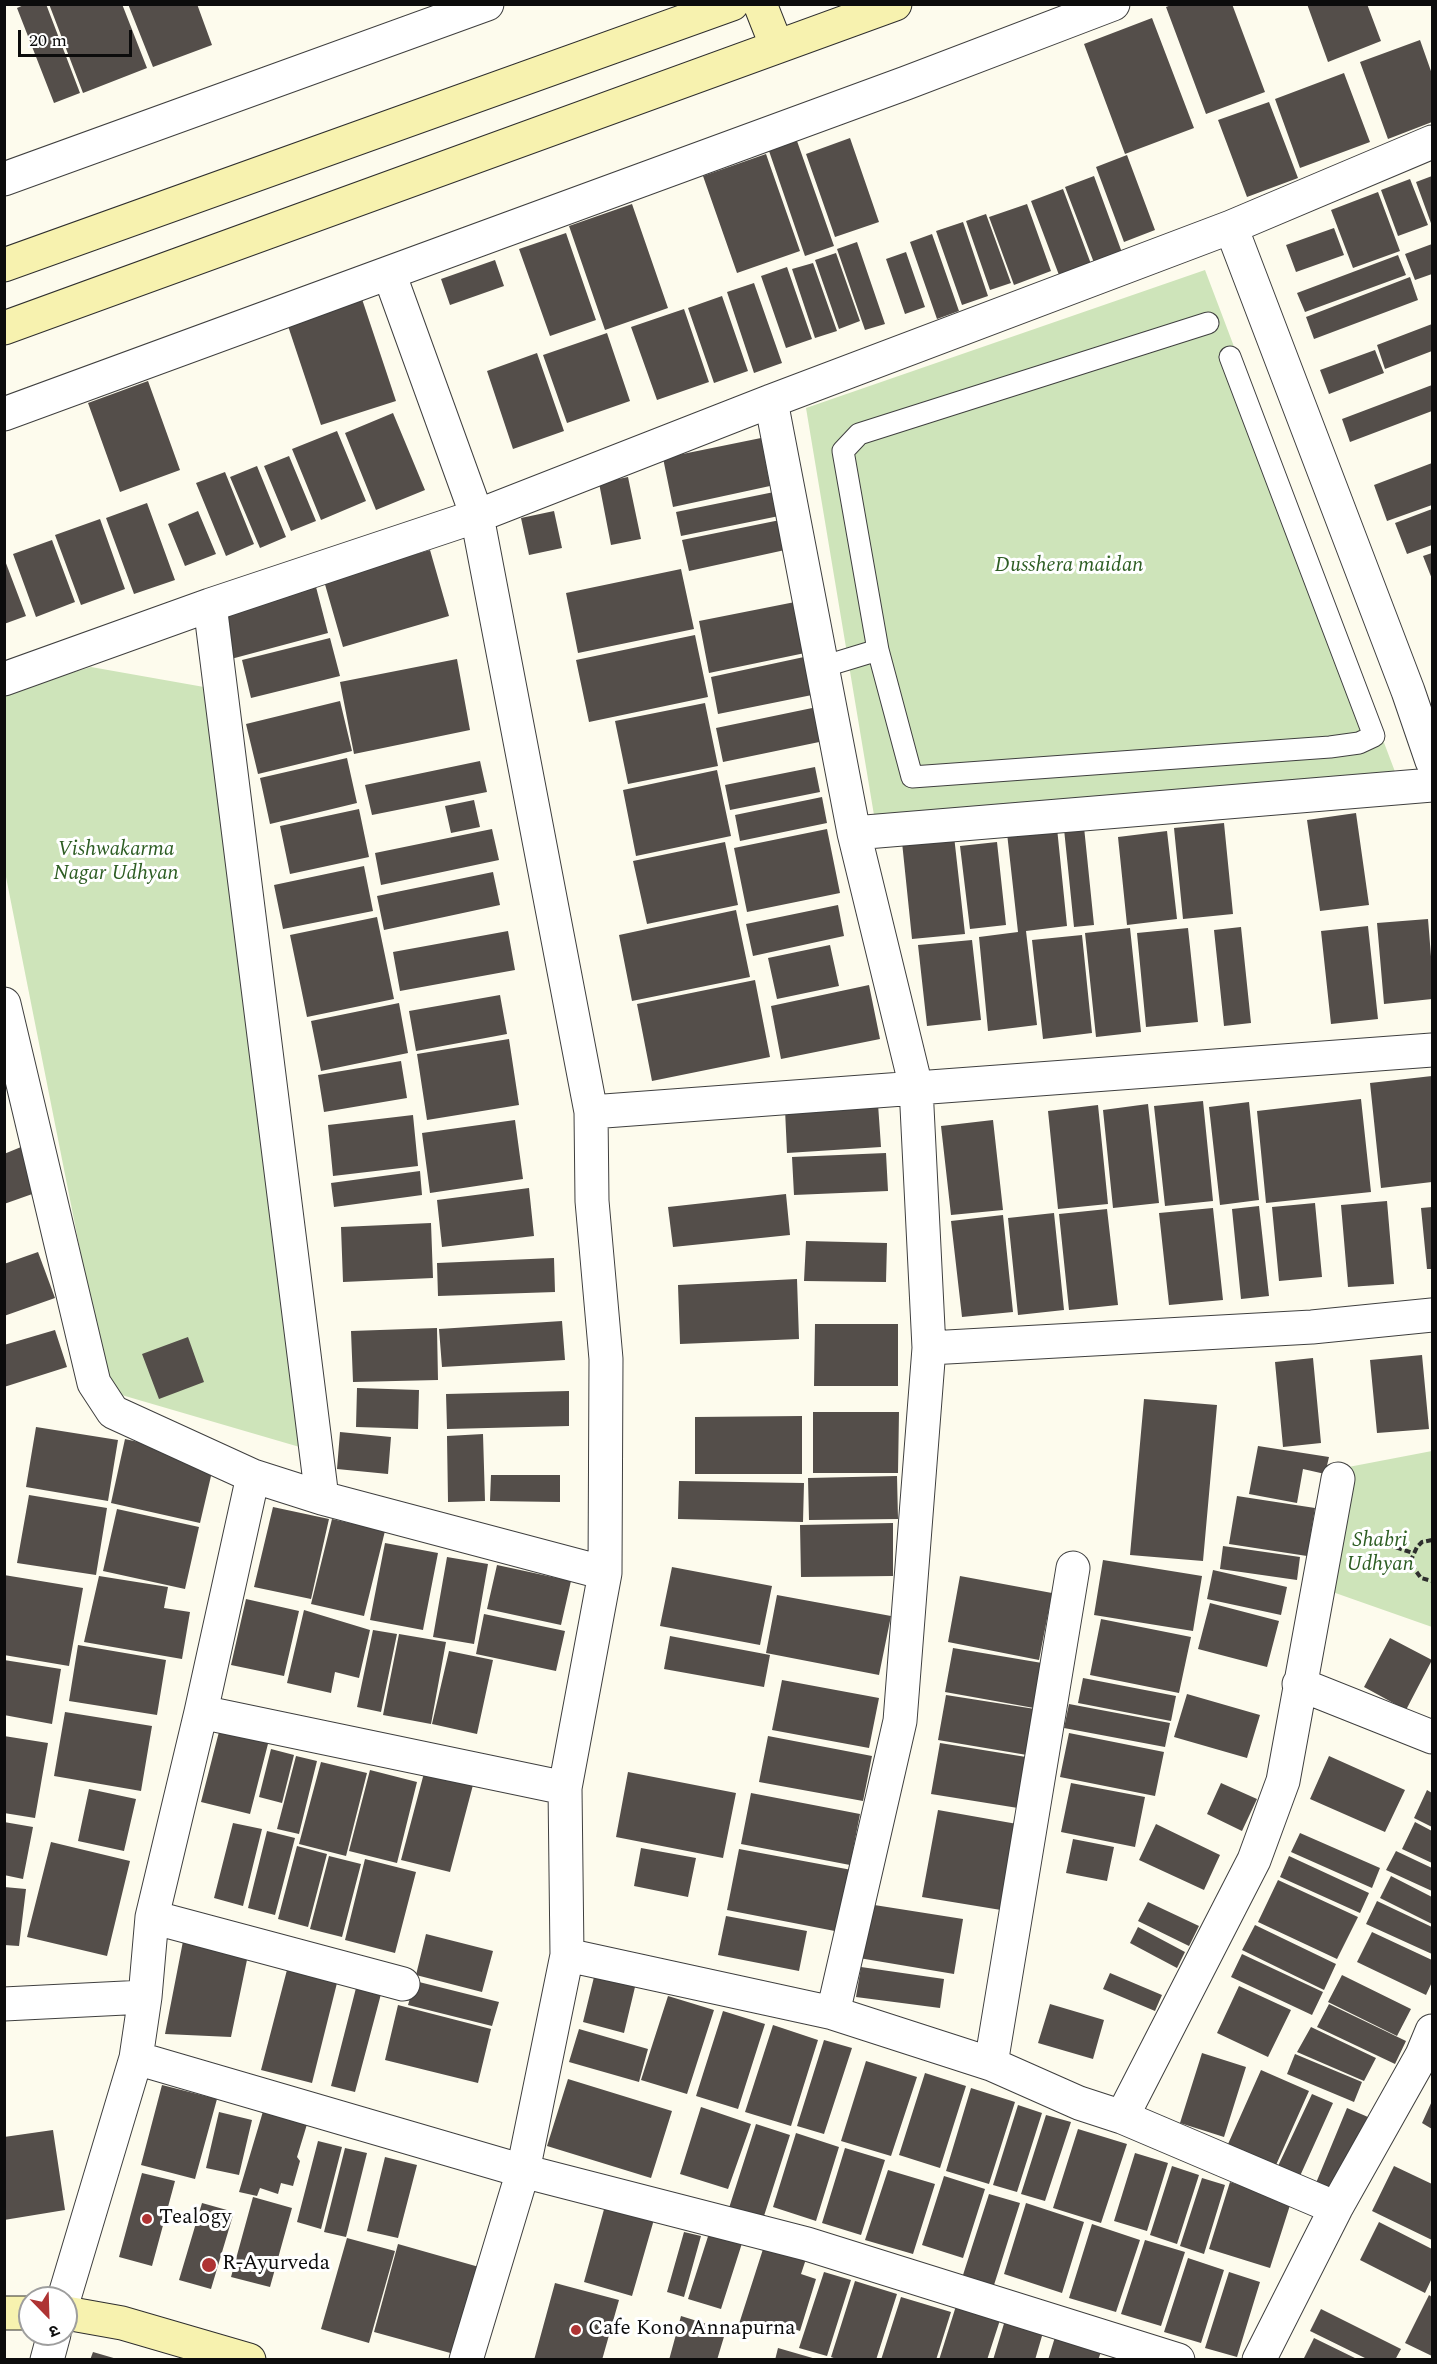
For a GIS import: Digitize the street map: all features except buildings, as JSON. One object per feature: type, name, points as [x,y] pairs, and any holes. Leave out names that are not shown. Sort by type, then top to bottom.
[{"type":"street","points":[[4,179],[487,4]]},
{"type":"street","points":[[4,265],[732,4]]},
{"type":"street","points":[[760,4],[777,47]]},
{"type":"street","points":[[4,328],[895,4]]},
{"type":"street","points":[[4,414],[895,87],[1113,4]]},
{"type":"street","points":[[4,678],[210,605],[477,516],[771,401],[1232,227],[1432,142]]},
{"type":"street","points":[[1232,227],[1408,691],[1432,761]]},
{"type":"street","points":[[389,273],[477,516],[591,1112],[592,1201],[606,1359],[605,1574],[565,1788],[567,1955],[523,2171],[466,2360]]},
{"type":"street","points":[[771,401],[854,833],[916,1087],[929,1348],[900,1721],[833,2013]]},
{"type":"street","points":[[210,605],[322,1498]]},
{"type":"street","points":[[854,833],[1432,785]]},
{"type":"street","points":[[4,1004],[94,1383],[113,1412],[253,1476],[322,1498],[605,1574]]},
{"type":"street","points":[[591,1112],[1432,1050]]},
{"type":"street","points":[[929,1348],[1311,1327],[1432,1315]]},
{"type":"street","points":[[68,2286],[135,2058],[145,1996],[152,1917],[201,1712],[253,1476]]},
{"type":"street","points":[[1122,2117],[1254,1860],[1282,1781],[1338,1479]]},
{"type":"street","points":[[992,2064],[1073,1568]]},
{"type":"street","points":[[1299,1684],[1432,1737]]},
{"type":"street","points":[[201,1712],[565,1788]]},
{"type":"street","points":[[152,1917],[403,1984]]},
{"type":"street","points":[[567,1955],[833,2013],[992,2064],[1079,2103],[1122,2117],[1336,2208]]},
{"type":"street","points":[[4,2004],[145,1996]]},
{"type":"street","points":[[1259,2360],[1336,2208],[1422,2055],[1432,2031]]},
{"type":"street","points":[[135,2058],[523,2171],[807,2244],[1178,2360]]},
{"type":"street","points":[[78,2315],[122,2323],[249,2360]]},
{"type":"lane","points":[[1209,323],[859,435],[843,451],[878,650],[912,777],[1330,747],[1359,743],[1374,736],[1230,357]]},
{"type":"lane","points":[[822,667],[878,650]]},
{"type":"path","points":[[1357,1534],[1413,1553]]},
{"type":"path","points":[[1432,1540],[1422,1542],[1413,1553],[1411,1560],[1416,1573],[1421,1578],[1432,1581]]},
{"type":"green space","name":"Dusshera maidan","points":[[1205,270],[1397,777],[874,815],[806,408]]},
{"type":"green space","name":"Vishwakarma Nagar Udhyan","points":[[91,667],[204,687],[303,1448],[108,1391],[5,872],[4,693]]},
{"type":"green space","name":"Shabri Udhyan","points":[[1432,1451],[1432,1627],[1324,1589],[1338,1469]]},
{"type":"place","name":"Tealogy","points":[[147,2219]]},
{"type":"place","name":"R-Ayurveda","points":[[209,2265]]},
{"type":"place","name":"Cafe Kono Annapurna","points":[[576,2330]]}]
